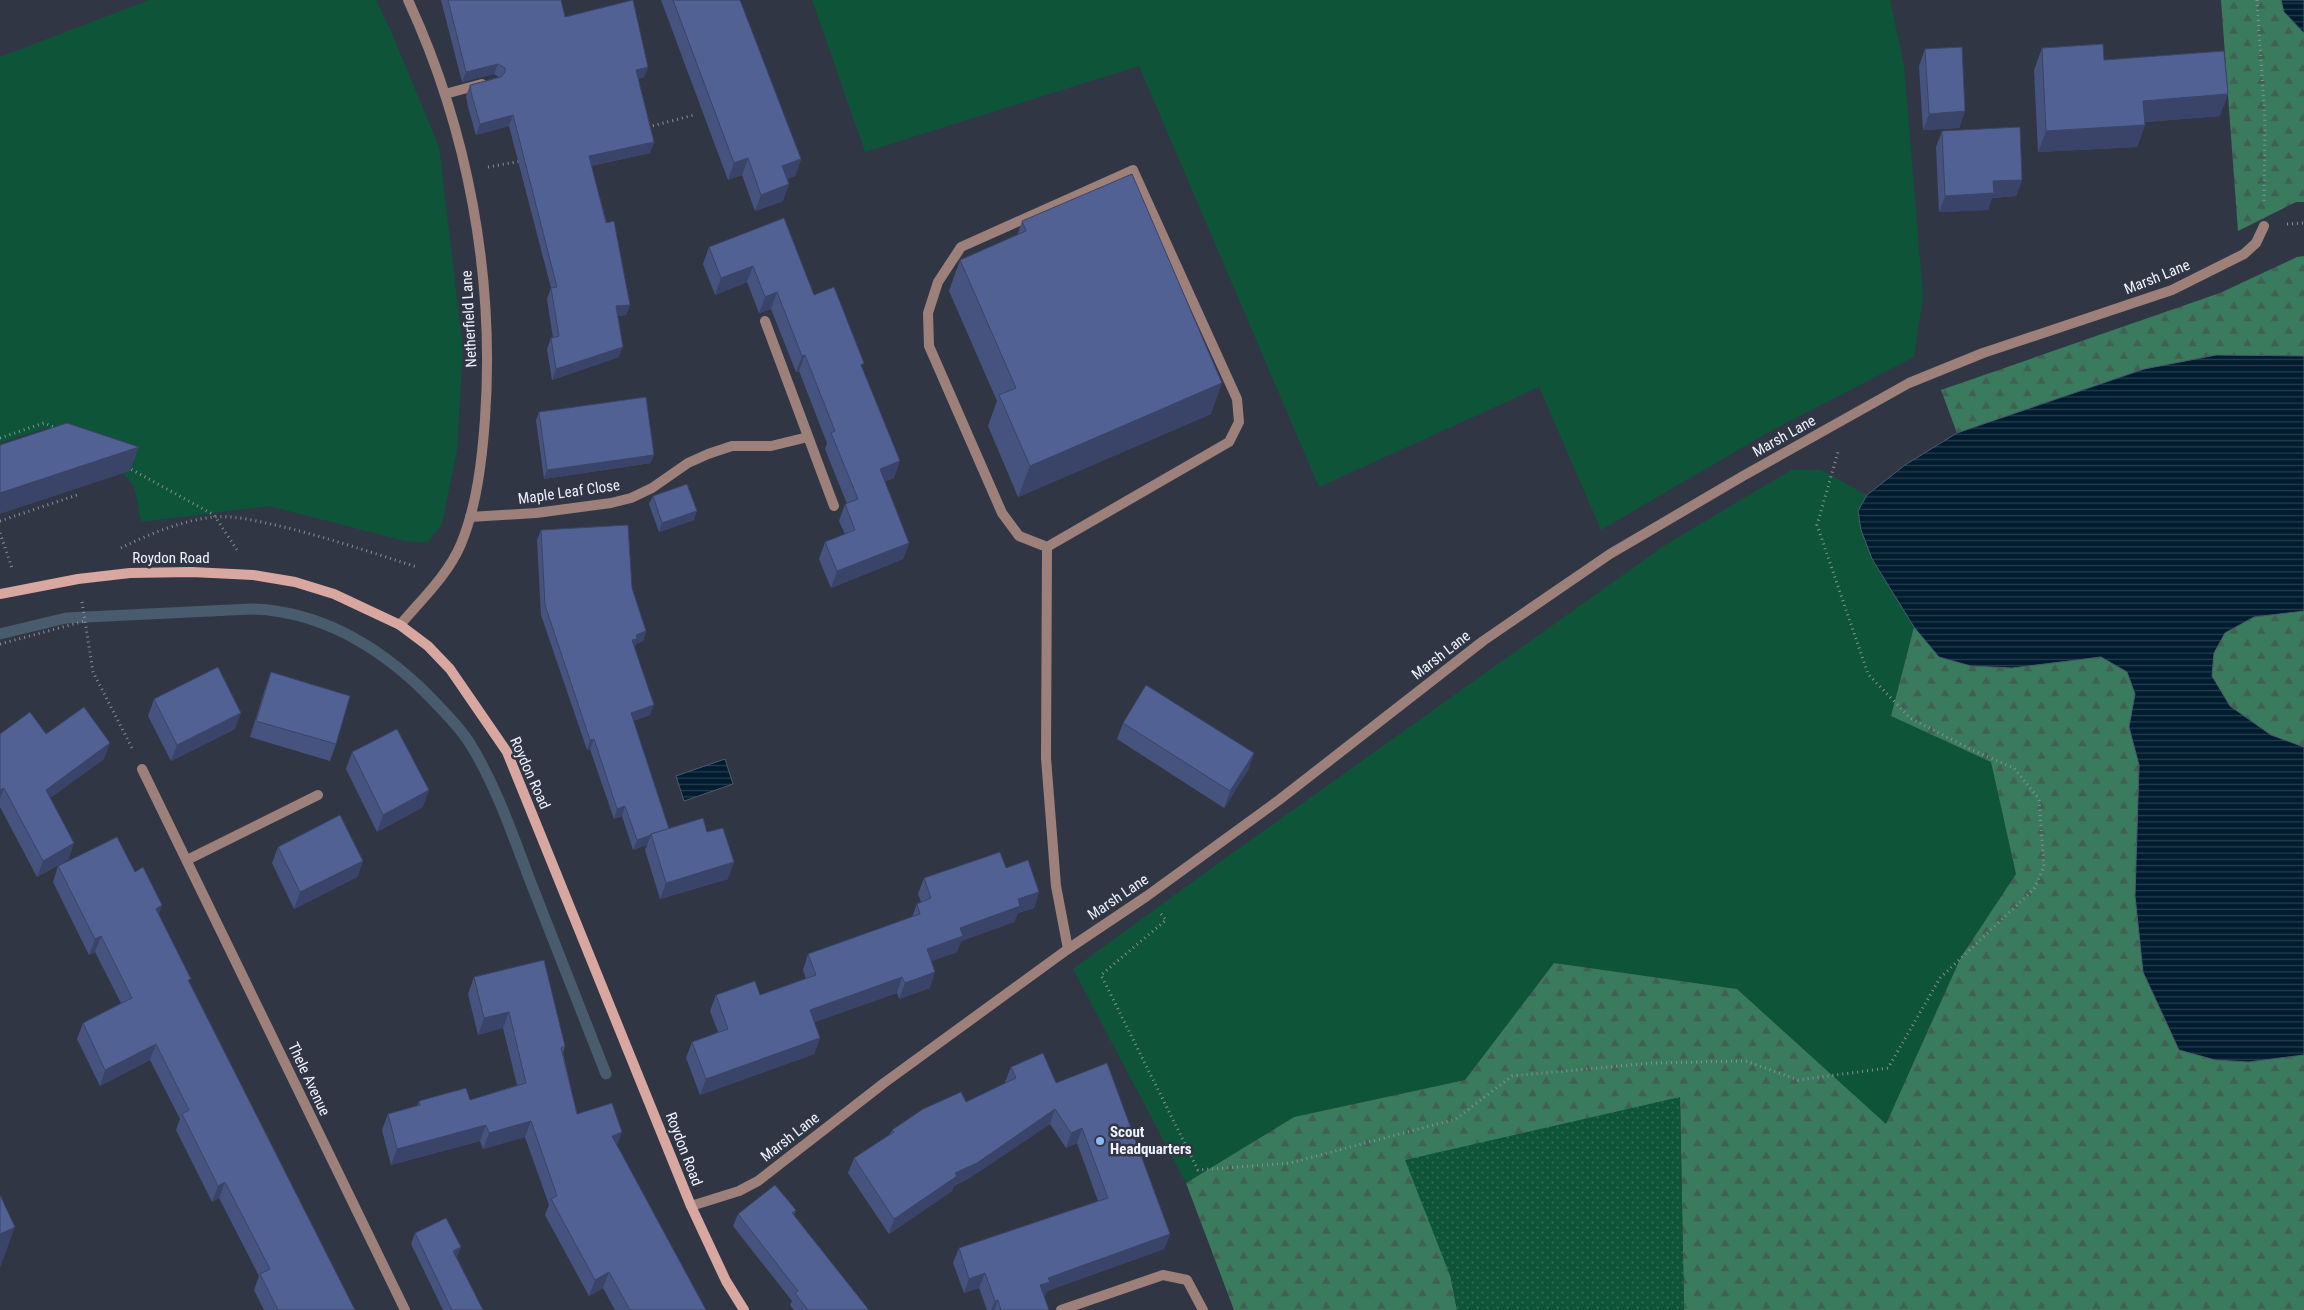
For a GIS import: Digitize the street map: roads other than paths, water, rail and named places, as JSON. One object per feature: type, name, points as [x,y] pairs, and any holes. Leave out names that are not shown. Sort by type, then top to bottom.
[{"type":"main road","name":"Roydon Road","points":[[0,594],[78,579],[130,573],[192,572],[253,575],[295,582],[334,594],[400,625],[428,646],[450,669],[507,752],[691,1206],[726,1282],[744,1310]]},
{"type":"street","name":"Netherfield Lane","points":[[400,625],[442,575],[460,546],[470,517],[483,449],[487,328],[480,242],[466,170],[445,94],[424,34],[408,0]]},
{"type":"street","points":[[445,94],[495,81]]},
{"type":"street","points":[[1133,170],[1237,399],[1239,422],[1229,442],[1047,547],[1019,536],[1002,513],[929,346],[928,314],[938,282],[961,247],[1133,170]]},
{"type":"street","name":"Marsh Lane","points":[[691,1206],[739,1191],[758,1181],[884,1083],[1068,949],[1147,896],[1279,800],[1484,641],[1610,554],[1909,384],[1983,353],[2172,290],[2244,254],[2256,243],[2264,226]]},
{"type":"street","points":[[765,321],[834,506]]},
{"type":"street","name":"Maple Leaf Close","points":[[470,517],[536,513],[611,503],[631,498],[652,488],[688,463],[708,454],[732,446],[771,446],[808,437]]},
{"type":"street","points":[[1047,547],[1046,758],[1056,886],[1068,949]]},
{"type":"street","name":"Thele Avenue","points":[[142,769],[314,1126],[406,1310]]},
{"type":"street","points":[[187,860],[318,795]]},
{"type":"street","points":[[1061,1310],[1163,1275],[1187,1280],[1203,1310]]},
{"type":"water","points":[[2281,0],[2304,0],[2304,33],[2284,12]]},
{"type":"water","points":[[2216,355],[2304,356],[2304,611],[2254,617],[2225,633],[2214,653],[2212,676],[2230,706],[2271,735],[2304,747],[2304,1055],[2248,1062],[2215,1060],[2179,1050],[2143,972],[2135,896],[2139,765],[2129,727],[2135,694],[2127,672],[2101,657],[2012,668],[1971,666],[1939,657],[1914,627],[1872,559],[1861,530],[1858,511],[1867,495],[1905,465],[1957,433],[2144,369]]},
{"type":"water","points":[[725,759],[733,784],[684,801],[676,776]]},
{"type":"waterway","points":[[0,634],[66,618],[251,609],[277,611],[326,624],[370,647],[410,678],[429,696],[465,736],[479,758],[503,811],[606,1074]]},
{"type":"place","name":"Scout Headquarters","points":[[1100,1141]]}]
